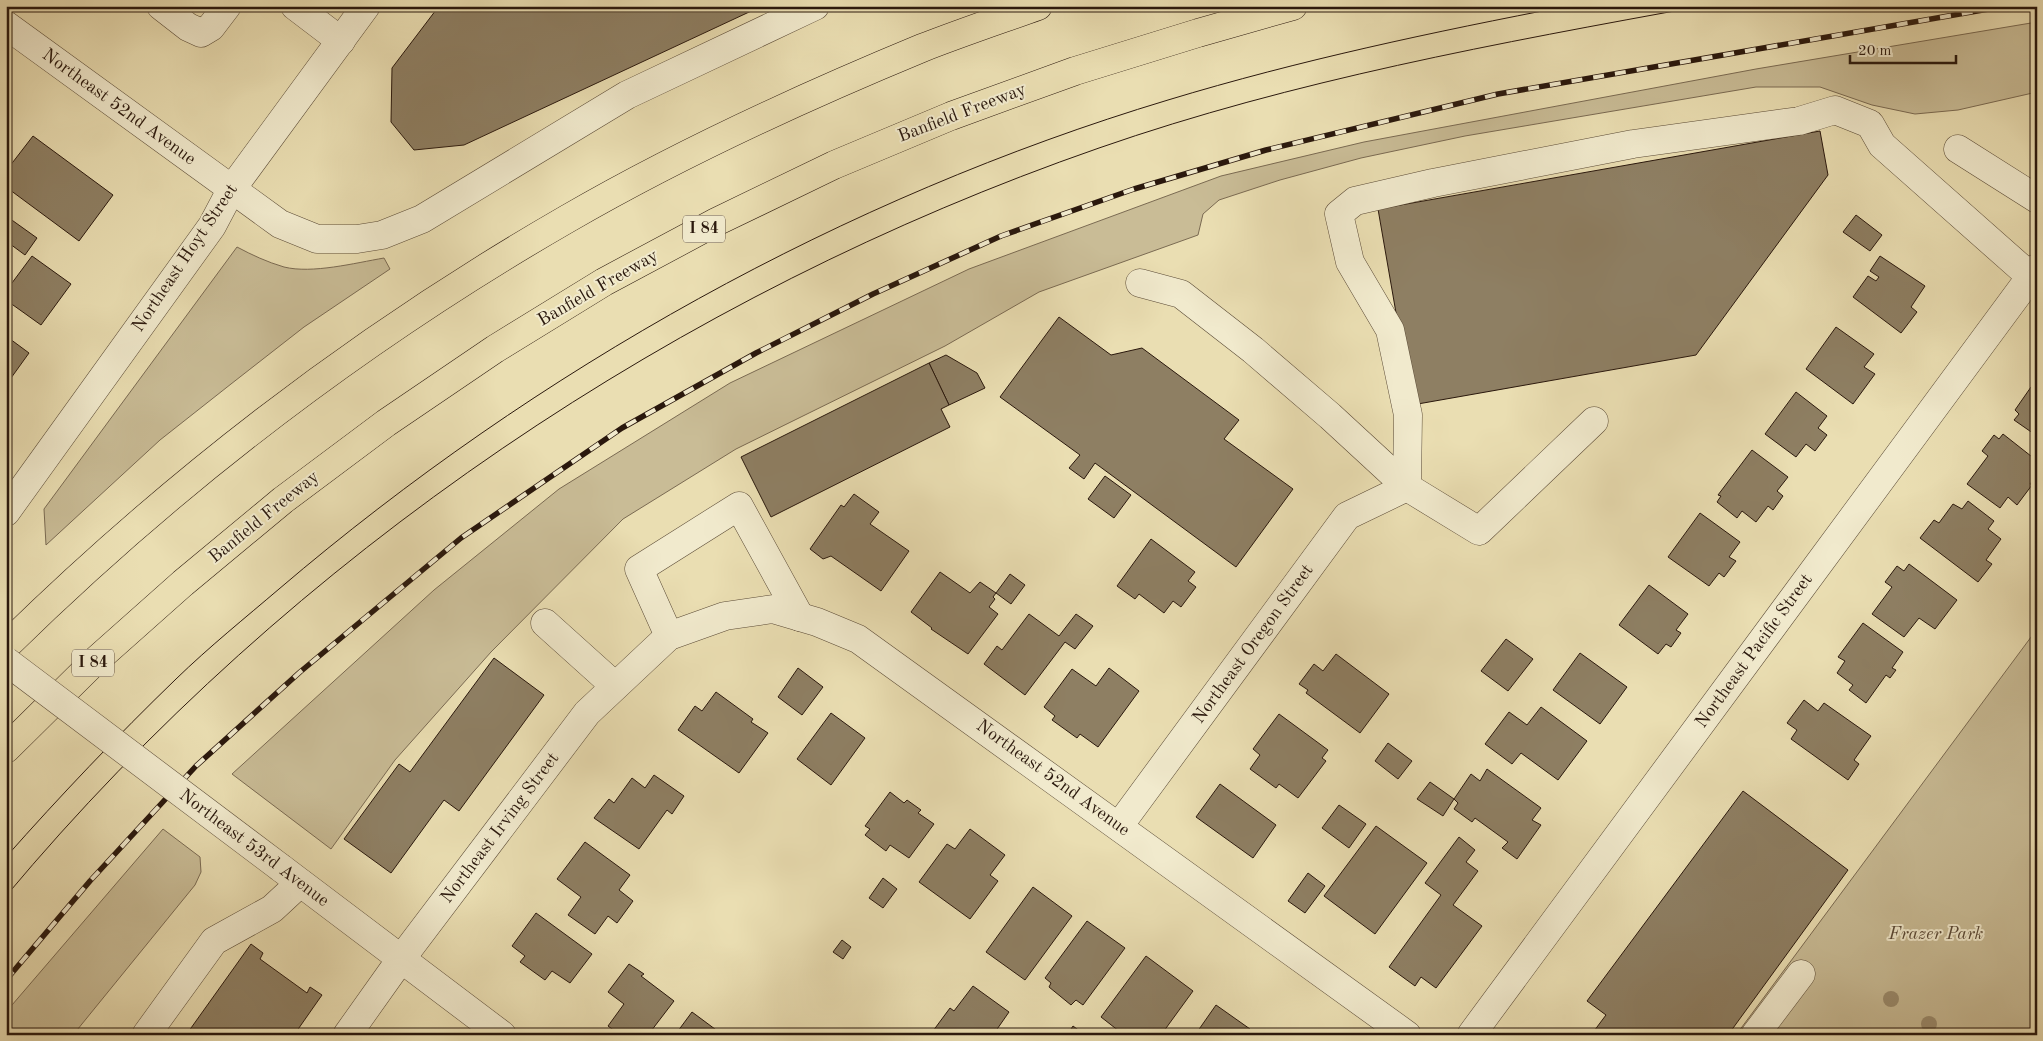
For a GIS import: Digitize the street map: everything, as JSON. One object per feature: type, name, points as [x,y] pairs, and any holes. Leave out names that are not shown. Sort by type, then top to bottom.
[{"type":"highway","points":[[6,646],[44,609],[137,526],[238,442],[344,363],[455,288],[568,218],[692,152],[804,98],[924,47],[1038,6]]},
{"type":"highway","name":"Banfield Freeway","points":[[6,749],[93,663],[183,583],[283,500],[386,423],[487,355],[604,282],[716,222],[826,169],[951,116],[1075,71],[1293,6]]},
{"type":"street","points":[[161,6],[188,27],[201,32],[212,27],[226,6]]},
{"type":"street","points":[[296,6],[340,41]]},
{"type":"street","name":"Northeast Hoyt Street","points":[[6,512],[212,226],[231,190],[366,6]]},
{"type":"street","name":"Northeast 52nd Avenue","points":[[6,25],[280,224],[317,239],[357,239],[382,235],[422,219],[627,95],[815,6]]},
{"type":"street","points":[[1407,487],[1408,415],[1390,330],[1350,262],[1339,214],[1355,201],[1433,182],[1633,144],[1799,121],[1835,110],[1870,124],[1882,145],[2034,272]]},
{"type":"street","points":[[1958,148],[2037,198]]},
{"type":"street","name":"Northeast Pacific Street","points":[[1471,1035],[2034,272]]},
{"type":"street","points":[[1140,283],[1181,294],[1253,350],[1330,416],[1407,487],[1479,531],[1594,421]]},
{"type":"street","name":"Northeast Oregon Street","points":[[1119,826],[1348,516],[1407,487]]},
{"type":"street","points":[[670,636],[639,568],[739,506],[800,617]]},
{"type":"street","name":"Northeast 52nd Avenue","points":[[670,636],[725,616],[773,609],[817,622],[858,639],[1407,1035]]},
{"type":"street","points":[[545,623],[615,686]]},
{"type":"street","name":"Northeast Irving Street","points":[[348,1035],[401,959],[587,713],[670,636]]},
{"type":"street","name":"Northeast 53rd Avenue","points":[[6,661],[502,1035]]},
{"type":"street","points":[[146,1035],[214,941],[272,909],[291,876]]},
{"type":"street","points":[[1755,1035],[1801,974]]},
{"type":"green space","points":[[2037,22],[2037,92],[1958,110],[1915,114],[1872,105],[1820,87],[1756,87],[1465,136],[1361,158],[1280,180],[1219,200],[1203,214],[1198,235],[1039,292],[945,346],[736,449],[623,519],[491,652],[395,760],[331,849],[232,774],[434,590],[559,489],[730,383],[969,269],[1221,176],[1364,142],[1756,69]]},
{"type":"green space","points":[[237,247],[272,263],[295,269],[320,269],[384,258],[390,269],[304,327],[160,440],[46,545],[44,509]]},
{"type":"green space","name":"Frazer Park","points":[[2037,629],[2037,1035],[1736,1035]]},
{"type":"green space","points":[[163,829],[200,857],[201,872],[195,885],[73,1035],[6,1035],[6,1012]]},
{"type":"building","points":[[439,6],[762,6],[464,145],[414,150],[391,122],[392,68]]},
{"type":"building","points":[[1820,131],[1828,175],[1696,355],[1412,405],[1378,209]]},
{"type":"building","points":[[33,136],[113,195],[79,241],[6,187],[6,171]]},
{"type":"building","points":[[1856,215],[1882,235],[1870,251],[1843,232]]},
{"type":"building","points":[[9,218],[37,238],[25,255],[6,241],[6,222]]},
{"type":"building","points":[[32,256],[71,284],[41,325],[6,300],[6,291]]},
{"type":"building","points":[[1880,256],[1925,286],[1911,307],[1917,312],[1901,333],[1853,297],[1868,276],[1876,281],[1879,277],[1870,271]]},
{"type":"building","points":[[1059,317],[1111,355],[1142,348],[1239,420],[1224,439],[1293,489],[1236,567],[1095,463],[1084,479],[1069,468],[1080,455],[1000,397]]},
{"type":"building","points":[[1836,327],[1874,354],[1864,367],[1875,374],[1853,404],[1806,369]]},
{"type":"building","points":[[6,336],[29,353],[6,385]]},
{"type":"building","points":[[946,355],[977,373],[985,388],[949,405],[929,363]]},
{"type":"building","points":[[929,363],[949,405],[941,409],[950,427],[771,517],[741,457]]},
{"type":"building","points":[[2031,387],[2036,391],[2037,389],[2037,436],[2014,420],[2019,414],[2015,410]]},
{"type":"building","points":[[1796,392],[1827,416],[1818,428],[1827,435],[1815,451],[1806,444],[1796,457],[1765,434]]},
{"type":"building","points":[[2003,434],[2036,460],[2032,465],[2037,469],[2037,475],[2017,505],[2008,497],[2000,508],[1967,484],[1988,456],[1982,451],[1994,435],[1999,439]]},
{"type":"building","points":[[1752,450],[1788,477],[1777,491],[1783,496],[1773,510],[1768,506],[1756,522],[1742,511],[1737,518],[1717,502],[1721,496],[1718,495]]},
{"type":"building","points":[[1105,476],[1131,495],[1114,518],[1088,499]]},
{"type":"building","points":[[854,494],[879,512],[870,524],[909,551],[881,591],[831,556],[823,559],[810,549],[841,505],[844,507]]},
{"type":"building","points":[[1968,501],[1994,521],[1988,529],[2001,539],[1986,560],[1992,564],[1978,582],[1920,538],[1934,520],[1939,523],[1953,504],[1962,509]]},
{"type":"building","points":[[1700,513],[1740,542],[1729,557],[1736,561],[1724,577],[1719,573],[1709,586],[1668,557]]},
{"type":"building","points":[[1151,539],[1195,572],[1188,581],[1196,587],[1181,607],[1173,601],[1164,613],[1139,594],[1135,599],[1117,586]]},
{"type":"building","points":[[1909,564],[1957,600],[1935,629],[1919,618],[1904,637],[1872,614],[1892,587],[1885,582],[1897,566],[1904,571]]},
{"type":"building","points":[[940,572],[970,593],[980,582],[996,593],[993,597],[995,599],[989,607],[998,614],[968,654],[931,629],[911,612]]},
{"type":"building","points":[[1010,574],[1025,585],[1011,604],[996,593]]},
{"type":"building","points":[[1649,585],[1688,614],[1676,630],[1681,633],[1671,647],[1666,644],[1658,654],[1619,625]]},
{"type":"building","points":[[1029,614],[1059,636],[1076,614],[1093,626],[1075,649],[1065,642],[1025,695],[984,664],[997,646],[1002,650]]},
{"type":"building","points":[[1863,623],[1903,652],[1892,668],[1896,670],[1890,678],[1886,675],[1866,703],[1849,690],[1853,685],[1837,673],[1845,661],[1838,657]]},
{"type":"building","points":[[1506,639],[1533,659],[1508,691],[1481,671]]},
{"type":"building","points":[[1580,653],[1627,687],[1600,724],[1553,690]]},
{"type":"building","points":[[1336,654],[1389,694],[1360,733],[1306,693],[1308,690],[1299,684],[1314,664],[1323,671]]},
{"type":"building","points":[[494,658],[544,695],[459,811],[444,800],[391,873],[344,839],[399,764],[410,772]]},
{"type":"building","points":[[798,668],[823,687],[802,715],[778,697]]},
{"type":"building","points":[[1109,668],[1139,691],[1098,747],[1080,734],[1077,738],[1052,720],[1055,716],[1044,707],[1072,669],[1096,686]]},
{"type":"building","points":[[716,692],[753,719],[751,722],[768,733],[739,773],[678,730],[695,706],[702,711]]},
{"type":"building","points":[[1804,700],[1818,711],[1824,703],[1871,736],[1854,760],[1859,764],[1848,780],[1791,739],[1797,730],[1787,723]]},
{"type":"building","points":[[1541,707],[1587,741],[1558,780],[1521,753],[1512,764],[1485,744],[1509,712],[1527,725]]},
{"type":"building","points":[[831,713],[865,738],[831,785],[797,759]]},
{"type":"building","points":[[1279,714],[1328,750],[1322,758],[1326,761],[1298,798],[1279,784],[1276,788],[1250,769],[1260,755],[1253,749]]},
{"type":"building","points":[[1388,743],[1412,761],[1398,779],[1375,761]]},
{"type":"building","points":[[1487,769],[1541,808],[1532,820],[1541,825],[1517,859],[1502,848],[1508,842],[1475,818],[1472,822],[1454,809],[1458,803],[1454,799],[1471,774],[1480,781]]},
{"type":"building","points":[[654,775],[684,796],[672,814],[667,810],[639,849],[594,818],[609,799],[614,803],[632,778],[645,788]]},
{"type":"building","points":[[1430,782],[1454,799],[1443,816],[1417,799]]},
{"type":"building","points":[[1220,784],[1276,825],[1253,858],[1196,817]]},
{"type":"building","points":[[1743,791],[1848,870],[1728,1035],[1591,1035],[1606,1015],[1587,1001]]},
{"type":"building","points":[[890,792],[904,803],[907,800],[921,810],[918,813],[934,824],[909,858],[890,845],[886,851],[865,835],[870,829],[865,826]]},
{"type":"building","points":[[1339,805],[1366,824],[1349,848],[1322,828]]},
{"type":"building","points":[[1376,826],[1427,863],[1375,934],[1324,896]]},
{"type":"building","points":[[970,829],[1005,855],[990,875],[998,881],[970,919],[919,882],[947,844],[955,849]]},
{"type":"building","points":[[1459,837],[1475,850],[1466,862],[1478,871],[1453,905],[1482,926],[1436,988],[1421,977],[1415,986],[1389,967],[1441,895],[1425,883]]},
{"type":"building","points":[[585,842],[630,875],[619,890],[633,901],[617,923],[608,916],[595,934],[568,915],[581,897],[557,879]]},
{"type":"building","points":[[1308,873],[1325,886],[1305,913],[1288,901]]},
{"type":"building","points":[[883,878],[897,889],[883,908],[869,898]]},
{"type":"building","points":[[1033,887],[1072,916],[1025,980],[986,952]]},
{"type":"building","points":[[536,913],[592,954],[570,983],[552,971],[545,980],[520,962],[525,956],[512,946]]},
{"type":"building","points":[[1087,921],[1125,948],[1083,1005],[1076,1000],[1071,1005],[1049,987],[1051,983],[1045,978]]},
{"type":"building","points":[[842,940],[851,947],[843,959],[833,952]]},
{"type":"building","points":[[251,944],[263,953],[260,959],[307,993],[310,987],[322,995],[294,1035],[186,1035]]},
{"type":"building","points":[[1146,956],[1193,991],[1161,1035],[1124,1035],[1101,1017]]},
{"type":"building","points":[[629,964],[644,974],[641,976],[674,1001],[648,1035],[620,1035],[608,1026],[624,1004],[608,992]]},
{"type":"building","points":[[973,986],[1009,1012],[993,1035],[930,1035],[950,1008],[954,1011]]},
{"type":"building","points":[[1216,1005],[1250,1029],[1246,1035],[1195,1035]]},
{"type":"building","points":[[692,1012],[723,1035],[675,1035]]},
{"type":"building","points":[[1073,1026],[1085,1035],[1067,1035]]},
{"type":"tram line","points":[[6,857],[89,766],[189,667],[279,589],[378,509],[481,434],[588,363],[698,299],[812,240],[928,187],[1047,140],[1168,100],[1267,72],[1467,26],[1568,6]]},
{"type":"tram line","points":[[6,896],[118,772],[238,655],[367,548],[502,448],[644,359],[791,278],[943,208],[1099,148],[1173,124],[1247,102],[1398,65],[1702,6]]},
{"type":"railway","points":[[6,980],[90,881],[196,766],[300,672],[461,538],[622,428],[756,353],[873,294],[1001,236],[1134,189],[1266,150],[1498,94],[2006,6]]}]
